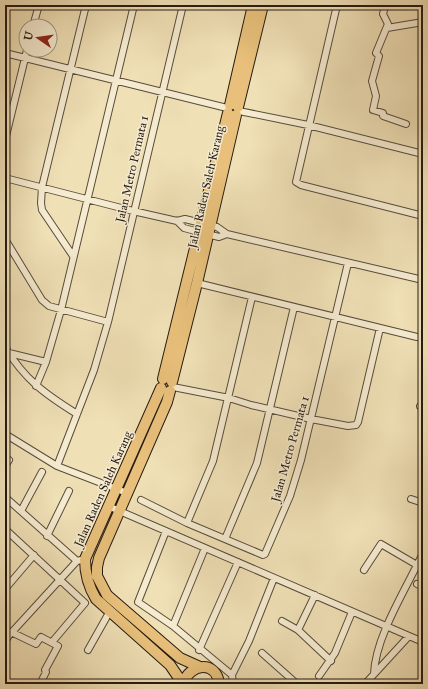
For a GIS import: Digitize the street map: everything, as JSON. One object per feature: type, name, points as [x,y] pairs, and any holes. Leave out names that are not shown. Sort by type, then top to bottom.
[{"type":"main road","name":"Jalan Raden Saleh Karang","points":[[219,684],[214,673],[208,668],[200,667],[180,658],[107,595],[100,584],[96,568],[119,511],[167,402],[168,386],[233,110],[254,5]]},
{"type":"main road","name":"Jalan Raden Saleh Karang","points":[[233,110],[263,5]]},
{"type":"main road","name":"Jalan Raden Saleh Karang","points":[[183,684],[170,665],[96,599],[89,587],[81,560],[168,386],[197,283],[205,229]]},
{"type":"main road","points":[[183,684],[185,676],[188,672],[192,669],[200,667]]},
{"type":"street","points":[[35,18],[39,5]]},
{"type":"street","points":[[73,256],[42,210],[42,187],[86,5]]},
{"type":"street","points":[[36,386],[46,362],[61,310],[114,80],[134,5]]},
{"type":"street","name":"Jalan Metro Permata 1","points":[[57,466],[94,370],[108,322],[133,211],[183,5]]},
{"type":"street","points":[[337,5],[296,180],[298,184],[423,216]]},
{"type":"street","points":[[384,10],[383,14],[387,21],[387,28],[376,53],[380,56],[372,81],[376,96],[373,110],[383,113],[383,116],[388,119],[406,124]]},
{"type":"street","points":[[387,28],[423,22]]},
{"type":"street","points":[[5,53],[18,56]]},
{"type":"street","points":[[5,140],[25,58],[233,110],[308,125],[423,154]]},
{"type":"street","points":[[5,178],[177,221],[184,228],[221,228],[227,234],[423,280]]},
{"type":"street","points":[[205,229],[219,237],[227,234]]},
{"type":"street","points":[[5,239],[42,300],[49,306],[108,322]]},
{"type":"street","name":"Jalan Metro Permata 1","points":[[141,500],[187,523],[263,555],[266,554],[290,496],[311,419],[348,262]]},
{"type":"street","points":[[197,283],[417,337]]},
{"type":"street","points":[[187,523],[213,461],[252,297]]},
{"type":"street","points":[[225,539],[257,463],[294,307]]},
{"type":"street","points":[[168,386],[229,398],[270,410],[311,419],[348,426],[356,425],[358,422],[380,328]]},
{"type":"street","points":[[5,347],[26,377],[36,386],[77,414]]},
{"type":"street","points":[[8,353],[46,362]]},
{"type":"street","points":[[5,434],[57,466],[127,493]]},
{"type":"street","points":[[5,466],[9,460]]},
{"type":"street","points":[[21,511],[42,472]]},
{"type":"street","points":[[47,536],[69,491]]},
{"type":"street","points":[[5,497],[47,536],[81,560],[58,580],[13,631]]},
{"type":"street","points":[[411,499],[423,503]]},
{"type":"street","points":[[108,506],[423,642]]},
{"type":"street","points":[[6,531],[85,603],[53,641]]},
{"type":"street","points":[[166,531],[138,602],[173,626],[199,650],[232,675],[234,683]]},
{"type":"street","points":[[364,570],[381,544],[418,565]]},
{"type":"street","points":[[173,626],[205,548]]},
{"type":"street","points":[[374,674],[374,661],[387,627],[423,553]]},
{"type":"street","points":[[5,589],[34,556]]},
{"type":"street","points":[[199,650],[238,562]]},
{"type":"street","points":[[232,675],[249,641],[274,578]]},
{"type":"street","points":[[298,630],[315,595]]},
{"type":"street","points":[[88,650],[110,611]]},
{"type":"street","points":[[319,676],[331,661],[352,612]]},
{"type":"street","points":[[282,621],[298,630],[331,661]]},
{"type":"street","points":[[5,642],[11,632],[36,644],[42,637],[58,646],[39,684]]},
{"type":"street","points":[[365,684],[409,636]]},
{"type":"street","points":[[262,653],[297,684]]},
{"type":"street","points":[[418,684],[423,679]]}]
